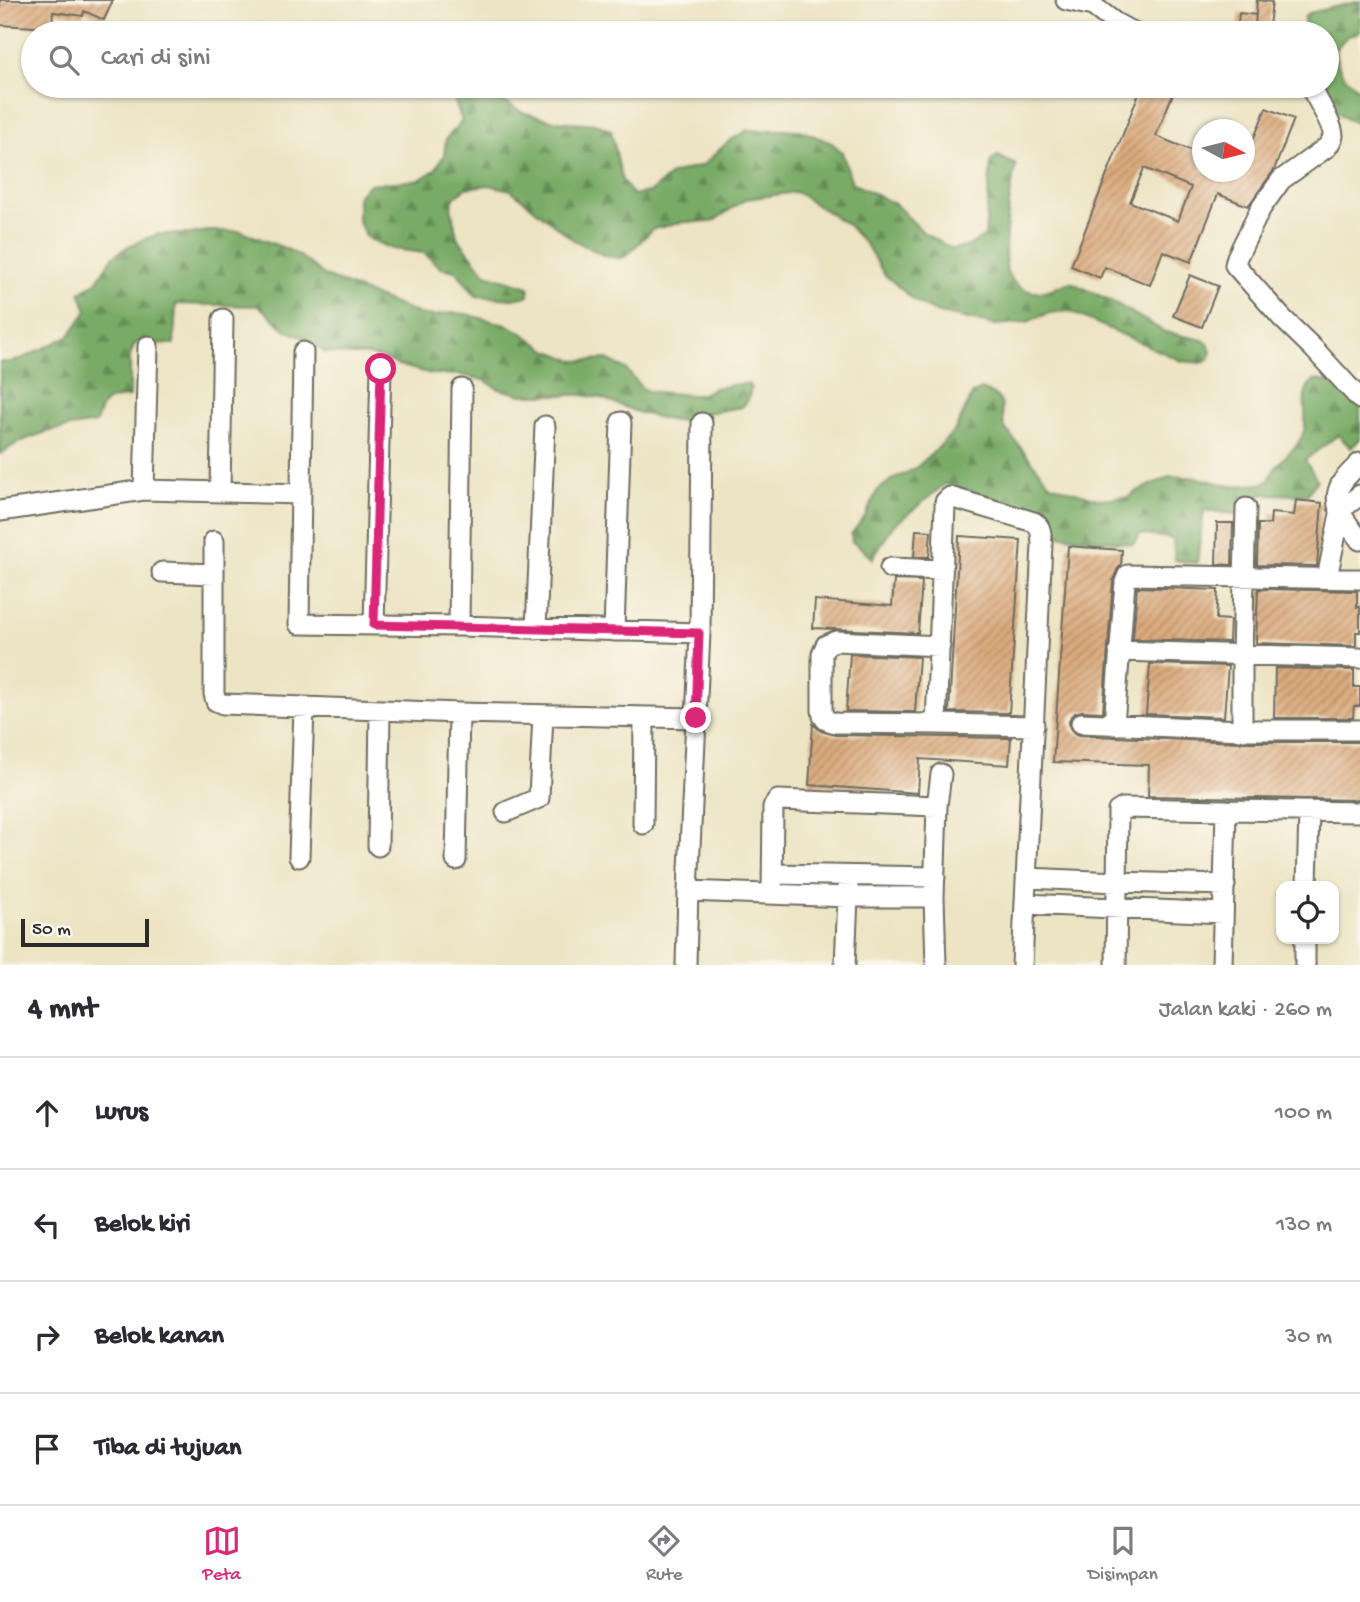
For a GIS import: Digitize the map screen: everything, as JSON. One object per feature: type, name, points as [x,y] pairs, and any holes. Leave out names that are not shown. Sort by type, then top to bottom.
[{"type":"street","points":[[1066,0],[1093,6],[1113,21]]},
{"type":"street","points":[[1316,98],[1332,128],[1333,138],[1327,146],[1281,180],[1261,208],[1235,263],[1236,268],[1360,399]]},
{"type":"street","points":[[220,492],[223,319]]},
{"type":"street","points":[[144,490],[148,346]]},
{"type":"street","points":[[303,352],[299,624],[699,633]]},
{"type":"street","points":[[374,625],[381,369]]},
{"type":"street","points":[[459,626],[462,389]]},
{"type":"street","points":[[614,631],[621,422]]},
{"type":"street","points":[[686,965],[699,633],[702,423]]},
{"type":"street","points":[[536,628],[545,426]]},
{"type":"street","points":[[1327,578],[1341,485],[1360,463]]},
{"type":"street","points":[[0,511],[144,490],[301,494]]},
{"type":"street","points":[[1339,510],[1360,495]]},
{"type":"street","points":[[936,724],[944,506],[947,499],[953,497],[1038,525],[1041,530],[1022,965]]},
{"type":"street","points":[[1242,730],[1246,508]]},
{"type":"street","points":[[1339,510],[1360,540]]},
{"type":"street","points":[[214,541],[214,694],[216,701],[223,704],[380,711],[696,718]]},
{"type":"street","points":[[890,568],[942,570]]},
{"type":"street","points":[[162,572],[214,574]]},
{"type":"street","points":[[1114,725],[1125,582],[1128,575],[1360,579]]},
{"type":"street","points":[[940,646],[836,641],[827,645],[822,654],[822,716],[835,723],[1034,726]]},
{"type":"street","points":[[1119,651],[1360,658]]},
{"type":"street","points":[[299,857],[304,708]]},
{"type":"street","points":[[378,846],[380,711]]},
{"type":"street","points":[[456,860],[459,713]]},
{"type":"street","points":[[506,812],[539,798],[542,715]]},
{"type":"street","points":[[643,824],[644,717]]},
{"type":"street","points":[[1081,723],[1242,730],[1360,730]]},
{"type":"street","points":[[936,965],[937,806],[941,774]]},
{"type":"street","points":[[772,884],[773,807],[778,800],[937,806]]},
{"type":"street","points":[[1116,965],[1118,811],[1123,808],[1360,812]]},
{"type":"street","points":[[1222,965],[1226,810]]},
{"type":"street","points":[[1307,881],[1309,811]]},
{"type":"street","points":[[688,891],[848,877],[935,887]]},
{"type":"street","points":[[845,965],[848,877]]},
{"type":"street","points":[[1027,878],[1224,885]]},
{"type":"street","points":[[772,884],[848,897],[935,887]]},
{"type":"street","points":[[1025,904],[1223,913]]},
{"type":"street","points":[[1305,944],[1305,965]]},
{"type":"green space","points":[[1360,1],[1360,32],[1346,37],[1339,45],[1339,21],[1304,21],[1309,13]]},
{"type":"green space","points":[[1339,66],[1342,73],[1360,90],[1360,124],[1346,119],[1326,98],[1339,98]]},
{"type":"green space","points":[[455,98],[498,98],[522,112],[555,121],[596,124],[611,130],[622,180],[633,195],[650,192],[672,174],[703,165],[729,141],[748,130],[800,130],[832,143],[842,152],[852,183],[895,204],[924,233],[952,249],[966,247],[985,236],[991,160],[998,156],[1016,165],[1005,252],[1008,274],[1013,282],[1025,290],[1039,292],[1071,282],[1115,303],[1165,332],[1203,340],[1209,345],[1209,360],[1202,363],[1182,361],[1069,311],[1049,313],[1027,322],[995,325],[936,312],[916,302],[884,274],[867,246],[848,225],[796,192],[746,199],[712,222],[684,222],[653,229],[625,257],[617,258],[601,254],[572,239],[511,190],[489,185],[465,188],[454,198],[451,206],[457,237],[486,274],[529,287],[528,296],[513,299],[476,296],[456,271],[441,268],[424,253],[393,249],[371,240],[365,235],[358,220],[358,195],[370,184],[419,180],[435,170],[444,155],[446,139],[462,121]]},
{"type":"green space","points":[[240,231],[287,249],[325,276],[419,314],[466,314],[507,325],[547,350],[575,361],[607,359],[626,369],[641,387],[648,391],[699,395],[715,388],[748,384],[751,388],[748,400],[742,407],[673,421],[640,413],[601,398],[581,395],[523,395],[499,389],[484,380],[462,375],[432,374],[367,355],[324,352],[307,339],[287,331],[259,306],[176,304],[174,344],[135,343],[130,356],[130,397],[106,402],[100,409],[96,423],[34,436],[0,454],[0,362],[26,357],[69,336],[87,311],[80,292],[95,283],[113,257],[127,247],[157,234]]},
{"type":"green space","points":[[1315,380],[1332,382],[1360,404],[1360,439],[1351,448],[1338,435],[1305,460],[1317,480],[1307,495],[1262,494],[1245,516],[1204,510],[1197,563],[1175,560],[1173,539],[1140,534],[1133,544],[1057,535],[1052,523],[1003,500],[945,484],[893,526],[872,559],[852,542],[851,534],[866,515],[877,491],[896,477],[917,467],[937,449],[955,430],[973,393],[982,389],[996,396],[1001,402],[1004,427],[1050,484],[1098,499],[1129,497],[1171,476],[1199,478],[1231,486],[1269,481],[1272,473],[1302,436],[1306,390]]},
{"type":"building","points":[[0,0],[113,0],[104,20],[84,11],[83,16],[53,12],[52,21],[21,21],[21,26],[0,25]]},
{"type":"building","points":[[1257,0],[1272,2],[1270,21],[1255,21]]},
{"type":"building","points":[[1239,13],[1256,15],[1255,21],[1238,21]]},
{"type":"building","points":[[1137,98],[1171,98],[1156,136],[1192,151],[1192,182],[1255,182],[1255,136],[1266,108],[1294,119],[1274,170],[1248,206],[1218,194],[1191,262],[1163,251],[1150,285],[1105,267],[1100,278],[1071,266]],"holes":[[[1144,168],[1191,187],[1178,221],[1130,202]]]},
{"type":"building","points":[[1190,275],[1218,286],[1202,327],[1173,316]]},
{"type":"building","points":[[1296,500],[1322,503],[1317,566],[1257,565],[1258,524],[1270,524],[1271,513],[1294,515]]},
{"type":"building","points":[[1217,523],[1233,523],[1232,565],[1216,564]]},
{"type":"building","points":[[916,530],[931,531],[929,557],[914,557]]},
{"type":"building","points":[[959,536],[1021,540],[1009,713],[949,712]]},
{"type":"building","points":[[1068,546],[1122,550],[1121,565],[1113,581],[1103,712],[1075,713],[1069,722],[1074,733],[1241,742],[1360,742],[1360,800],[1148,796],[1149,765],[1053,762]]},
{"type":"building","points":[[894,580],[922,581],[918,633],[813,628],[815,600],[892,606]]},
{"type":"building","points":[[1137,587],[1218,590],[1216,619],[1230,620],[1229,642],[1133,639]]},
{"type":"building","points":[[1258,589],[1357,591],[1360,632],[1356,632],[1356,646],[1256,643]]},
{"type":"building","points":[[850,654],[919,657],[915,712],[846,711]]},
{"type":"building","points":[[1150,664],[1228,666],[1224,717],[1146,714]]},
{"type":"building","points":[[1275,668],[1354,670],[1354,687],[1360,687],[1360,706],[1354,706],[1353,718],[1274,718]]},
{"type":"building","points":[[813,724],[821,731],[835,735],[1011,738],[1009,765],[920,759],[918,793],[809,785]]},
{"type":"route","points":[[381,369],[374,625],[699,633],[696,718]]}]
